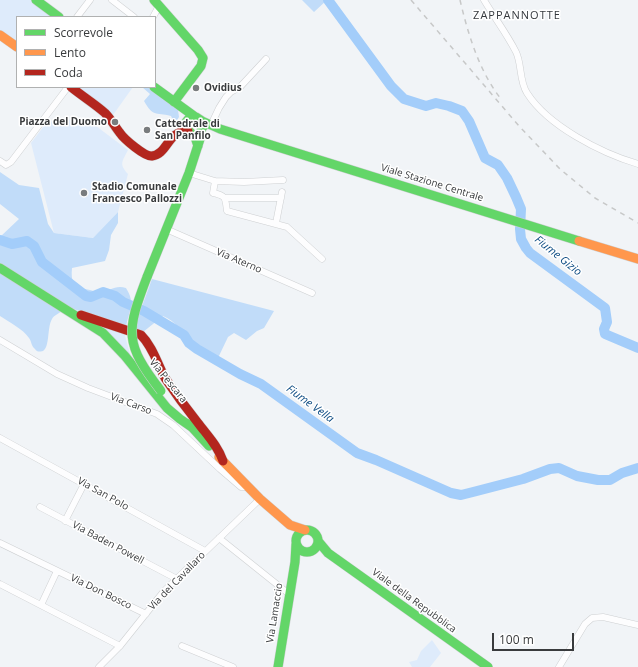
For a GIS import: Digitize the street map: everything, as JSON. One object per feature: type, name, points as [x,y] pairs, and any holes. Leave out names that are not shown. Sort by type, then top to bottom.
[{"type":"street","points":[[36,0],[58,16]]},
{"type":"street","points":[[78,16],[90,0]]},
{"type":"street","points":[[112,0],[133,16]]},
{"type":"street","points":[[484,0],[517,53],[522,78],[527,92],[537,104],[553,120],[582,141],[610,155],[638,164]]},
{"type":"street","points":[[153,16],[157,3]]},
{"type":"street","points":[[157,3],[198,50],[203,58],[200,68],[177,104]]},
{"type":"street","points":[[0,34],[16,46]]},
{"type":"street","points":[[215,127],[219,108],[226,97],[241,85],[266,59]]},
{"type":"street","points":[[0,161],[6,165],[9,164],[67,88]]},
{"type":"street","points":[[72,88],[109,116],[121,135],[143,154],[149,157],[158,154],[177,133],[195,126],[177,104],[155,88]]},
{"type":"street","name":"Viale Stazione Centrale","points":[[195,126],[215,127],[638,259]]},
{"type":"street","name":"Via Pescara","points":[[195,126],[198,148],[132,317],[131,336],[138,360],[144,370],[193,428],[260,499],[290,525],[305,530]]},
{"type":"street","points":[[189,173],[215,181],[244,182],[283,180]]},
{"type":"street","points":[[215,181],[213,193],[225,198],[241,199],[282,195],[276,223]]},
{"type":"street","points":[[225,198],[227,211],[276,223],[291,230],[322,259]]},
{"type":"street","name":"Via Aterno","points":[[166,229],[312,293]]},
{"type":"street","points":[[0,268],[110,339],[160,399],[180,420],[193,428]]},
{"type":"street","points":[[67,310],[111,324],[143,337],[150,346],[166,378],[179,398],[214,444],[223,461]]},
{"type":"street","name":"Via Carso","points":[[0,340],[88,388],[157,414],[173,425],[241,487],[248,487]]},
{"type":"street","name":"Via San Polo","points":[[0,438],[205,551]]},
{"type":"street","points":[[65,521],[84,484]]},
{"type":"street","name":"Via del Cavallaro","points":[[99,667],[120,646],[164,591],[260,499]]},
{"type":"street","name":"Via Baden Powell","points":[[40,508],[177,579]]},
{"type":"street","name":"Via Pescara","points":[[290,525],[296,542]]},
{"type":"street","points":[[295,562],[301,555],[310,551],[317,546],[318,541],[314,533],[305,530],[299,534],[296,542],[299,549],[310,551]]},
{"type":"street","points":[[219,538],[289,594]]},
{"type":"street","name":"Viale della Repubblica","points":[[318,541],[328,553],[488,667]]},
{"type":"street","name":"Via Lamaccio","points":[[278,667],[295,562],[296,542]]},
{"type":"street","name":"Via Don Bosco","points":[[0,543],[146,614]]},
{"type":"street","name":"Viale della Repubblica","points":[[310,551],[328,553]]},
{"type":"street","points":[[41,605],[57,571]]},
{"type":"street","points":[[0,584],[120,646]]},
{"type":"street","points":[[560,667],[585,624],[592,618],[602,617],[638,625]]},
{"type":"street","points":[[182,646],[233,667]]},
{"type":"shaded area","points":[[0,0],[31,0],[53,16],[16,16],[16,42],[0,31]]},
{"type":"shaded area","points":[[302,0],[327,0],[314,12]]},
{"type":"shaded area","points":[[76,88],[132,88],[113,115]]},
{"type":"shaded area","points":[[143,88],[149,88],[178,110],[179,117],[174,125],[172,124],[171,116],[155,113],[150,110],[144,101],[150,94]]},
{"type":"shaded area","name":"Stadio Comunale Francesco Pallozzi","points":[[77,119],[92,123],[128,150],[122,163],[123,168],[128,174],[118,212],[93,238],[54,233],[31,143],[47,122]]},
{"type":"shaded area","points":[[0,172],[19,185],[39,188],[48,224],[54,233],[93,238],[118,212],[118,223],[111,235],[109,250],[105,261],[72,268],[72,277],[76,286],[100,295],[116,288],[126,288],[131,298],[131,303],[126,327],[65,306],[0,266],[0,237],[19,219],[0,204]]},
{"type":"shaded area","points":[[0,269],[64,310],[52,319],[49,327],[47,345],[43,351],[37,351],[33,347],[29,338],[23,332],[0,316]]},
{"type":"shaded area","points":[[152,279],[274,311],[264,328],[257,331],[246,340],[234,333],[228,337],[218,358],[197,346],[187,338],[175,324],[163,316],[143,332],[136,329],[137,320]]},
{"type":"shaded area","points":[[97,323],[124,332],[130,354],[136,367]]},
{"type":"shaded area","points":[[432,640],[441,653],[430,667],[412,667],[409,662],[417,660],[421,651]]},
{"type":"waterway","name":"Fiume Gizio","points":[[328,0],[391,86],[404,99],[426,106],[436,103],[462,111],[469,121],[485,158],[498,165],[507,178],[516,197],[521,209],[521,239],[526,248],[530,253],[605,308],[607,322],[604,329],[605,334],[638,348]]},
{"type":"waterway","name":"Fiume Vella","points":[[0,240],[12,244],[27,241],[34,246],[42,262],[86,296],[91,297],[103,292],[115,296],[123,302],[144,311],[184,335],[189,343],[197,349],[240,374],[261,384],[357,453],[451,493],[461,495],[523,479],[550,469],[559,468],[577,476],[598,480],[610,480],[622,473],[638,468]]},
{"type":"railway","points":[[411,0],[519,126],[560,169],[595,198],[638,223]]},
{"type":"railway","points":[[460,0],[475,52],[486,76],[501,99]]},
{"type":"traffic: fast","points":[[36,0],[58,16]]},
{"type":"traffic: fast","points":[[154,0],[198,50],[203,58],[201,66],[174,102]]},
{"type":"traffic: fast","points":[[155,88],[194,116]]},
{"type":"traffic: fast","points":[[198,146],[195,137],[187,129],[186,122],[190,117],[196,117],[202,121],[203,127]]},
{"type":"traffic: fast","points":[[202,121],[220,129],[579,241]]},
{"type":"traffic: fast","points":[[147,277],[189,173],[200,139],[201,131]]},
{"type":"traffic: fast","points":[[0,268],[103,333],[125,356],[167,408],[193,428]]},
{"type":"traffic: fast","points":[[147,277],[135,311],[132,325],[132,337],[140,361],[161,391]]},
{"type":"traffic: fast","points":[[189,424],[209,446]]},
{"type":"traffic: fast","points":[[307,530],[315,533],[318,541],[315,549],[307,552],[299,549],[296,541],[299,533],[307,530]]},
{"type":"traffic: fast","points":[[318,541],[328,553],[488,667]]},
{"type":"traffic: fast","points":[[278,667],[295,562],[296,544]]},
{"type":"traffic: slow","points":[[0,35],[16,46]]},
{"type":"traffic: slow","points":[[579,241],[638,259]]},
{"type":"traffic: slow","points":[[219,457],[260,499],[290,525],[305,530]]},
{"type":"traffic: jam","points":[[72,88],[105,113],[122,136],[140,151],[149,156],[157,154],[161,151],[176,135],[181,132],[188,131]]},
{"type":"traffic: jam","points":[[81,315],[141,335],[152,350],[165,378],[212,441],[223,461]]},
{"type":"place","name":"Ovidius","points":[[196,88]]},
{"type":"place","name":"Piazza del Duomo","points":[[115,122]]},
{"type":"place","name":"Cattedrale di San Panfilo","points":[[147,130]]},
{"type":"place","name":"Stadio Comunale Francesco Pallozzi","points":[[84,193]]},
{"type":"district","name":"ZAPPANNOTTE","points":[[517,16]]}]
